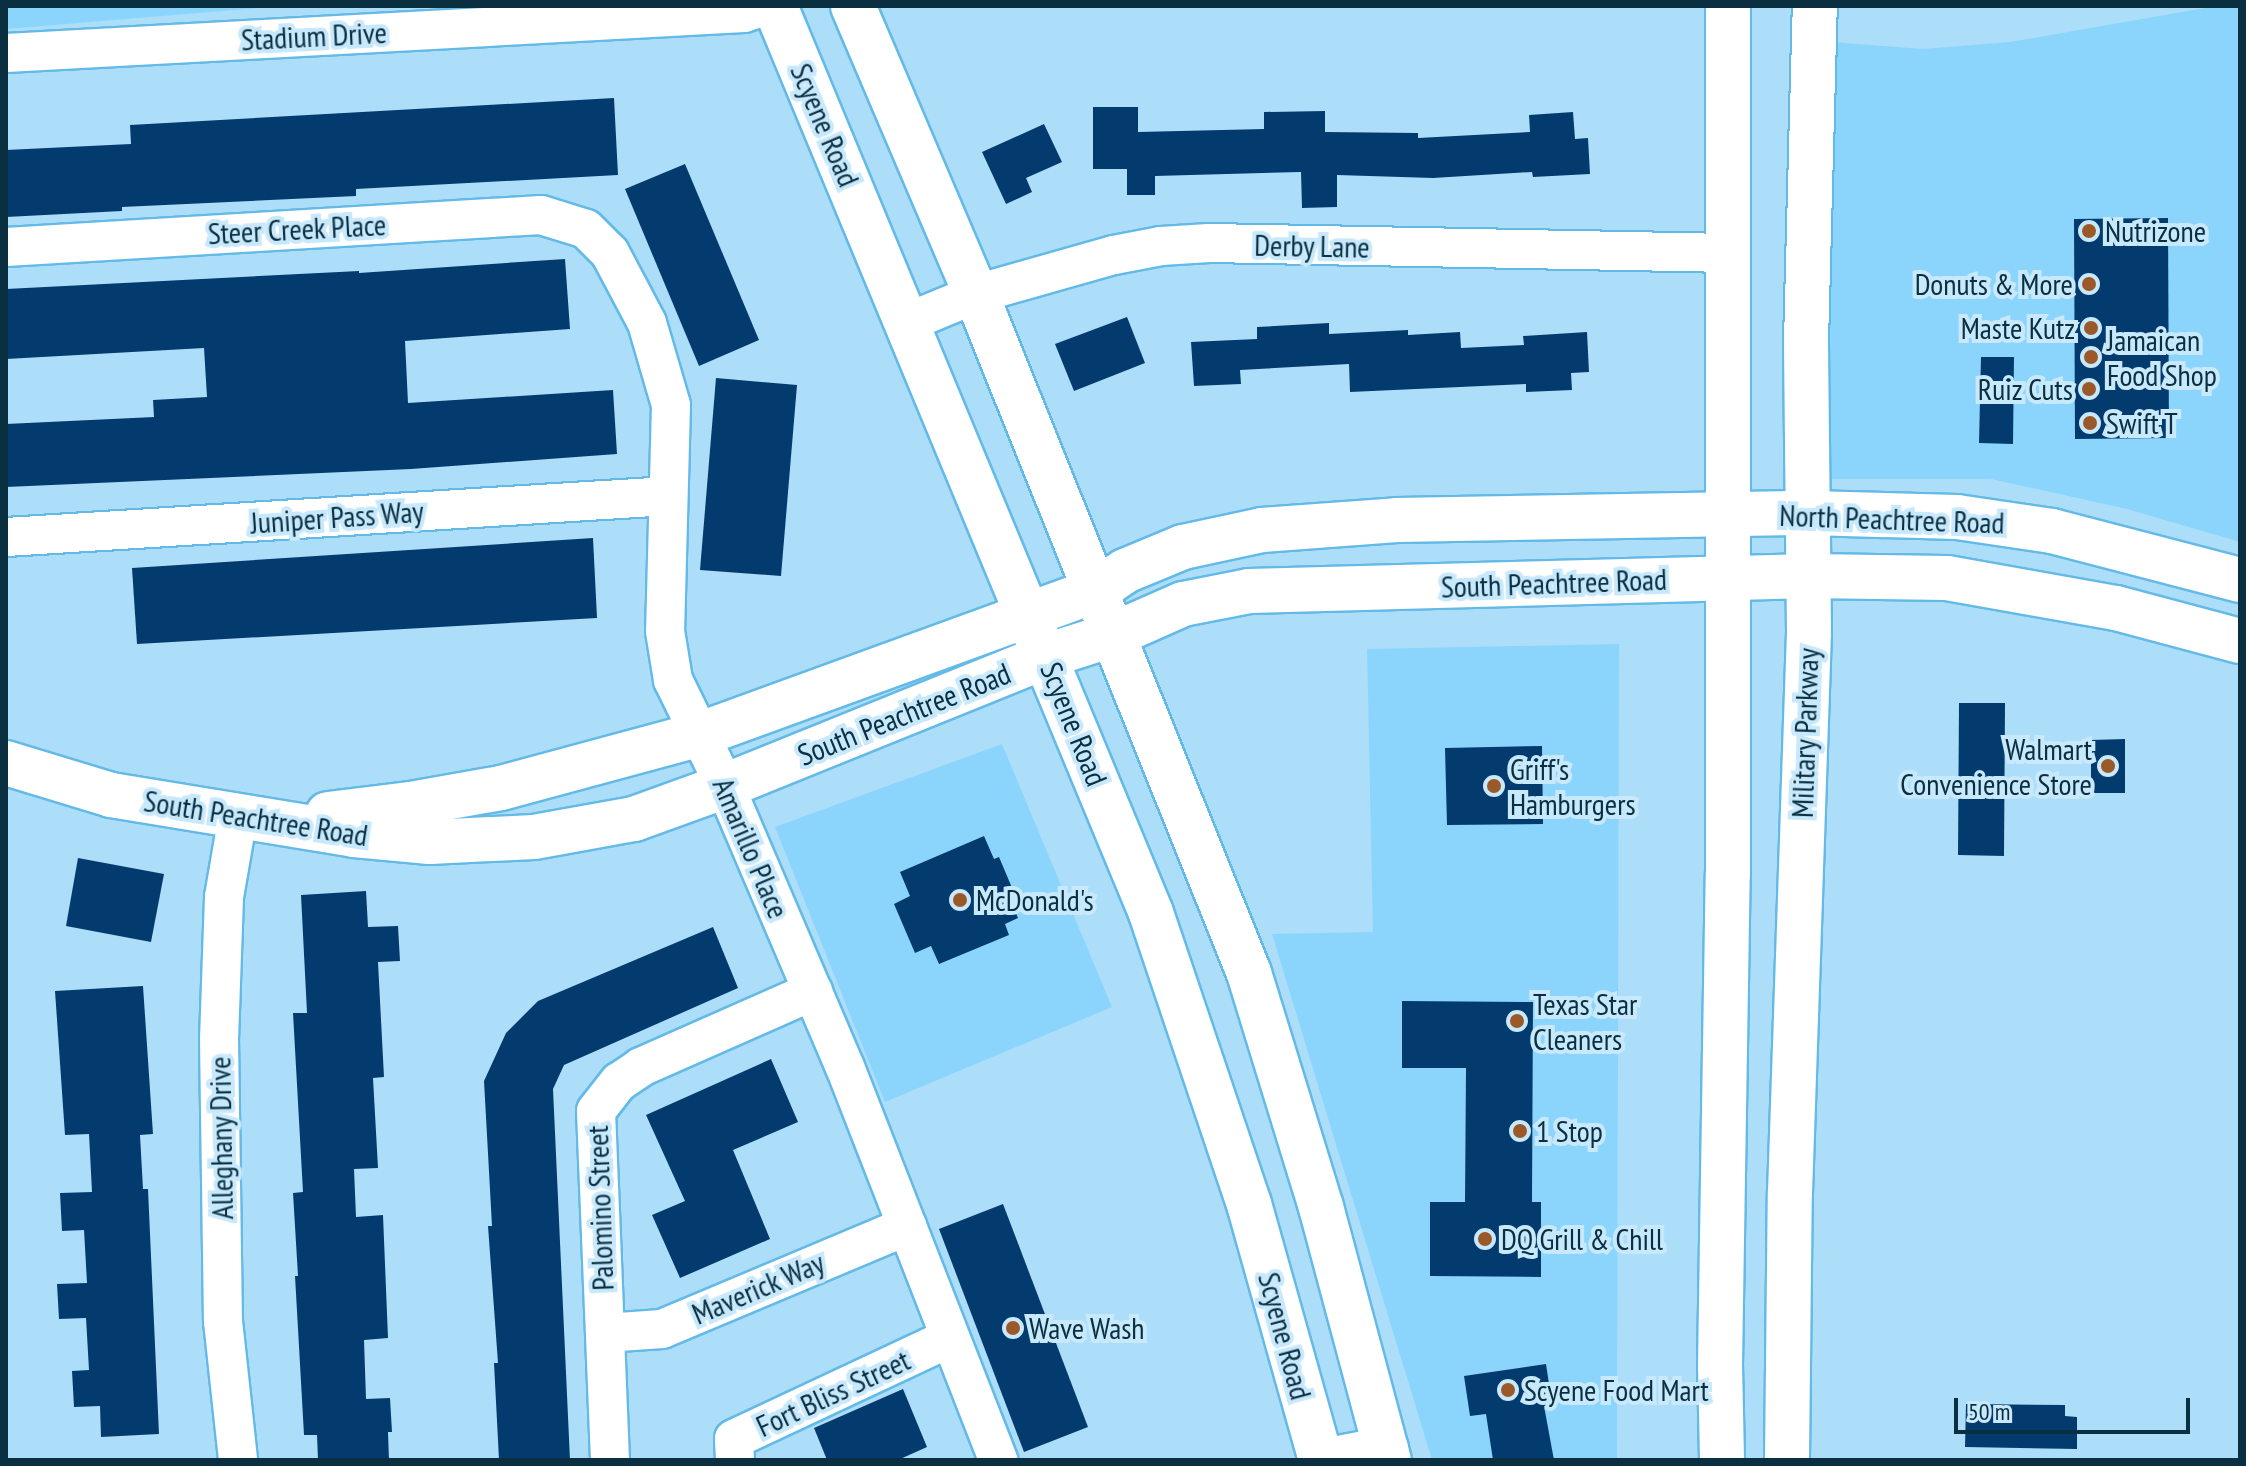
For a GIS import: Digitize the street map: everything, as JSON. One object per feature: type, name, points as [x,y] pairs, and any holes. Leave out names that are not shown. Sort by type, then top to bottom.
[{"type":"main road","name":"Scyene Road","points":[[775,6],[1046,656],[1182,999],[1249,1204],[1321,1460]]},
{"type":"main road","points":[[853,6],[976,294],[1249,973],[1321,1207],[1387,1454],[1328,1460]]},
{"type":"main road","points":[[1722,1460],[1720,1366],[1729,578],[1728,6]]},
{"type":"main road","name":"Military Parkway","points":[[1787,1460],[1790,1193],[1810,576],[1806,342],[1815,6]]},
{"type":"main road","name":"North Peachtree Road","points":[[1728,515],[1810,513],[1957,517],[2024,525],[2240,580]]},
{"type":"main road","points":[[252,818],[411,804],[501,788],[701,734],[1097,590],[1125,571],[1183,547],[1262,530],[1397,520],[1728,515]]},
{"type":"main road","name":"North Peachtree Road","points":[[1810,576],[1947,578],[2030,590],[2116,608],[2240,641]]},
{"type":"main road","name":"South Peachtree Road","points":[[6,763],[111,795],[354,835],[430,842],[534,837],[634,819],[725,786],[1046,656],[1115,634],[1183,604],[1249,591],[1810,576]]},
{"type":"main road","points":[[1724,1196],[1790,1193]]},
{"type":"street","name":"Stadium Drive","points":[[6,53],[744,13],[764,6]]},
{"type":"street","name":"Steer Creek Place","points":[[6,247],[541,215],[586,229]]},
{"type":"street","name":"Amarillo Place","points":[[586,229],[610,253],[647,323],[671,405],[665,631],[673,680],[725,786],[813,991],[998,1460]]},
{"type":"street","name":"Derby Lane","points":[[908,322],[976,294],[1114,255],[1161,246],[1197,244],[1728,253]]},
{"type":"street","name":"Juniper Pass Way","points":[[6,537],[668,496]]},
{"type":"street","name":"Alleghany Drive","points":[[238,1460],[223,1321],[219,1038],[224,897],[252,818]]},
{"type":"street","name":"Palomino Street","points":[[610,1460],[596,1111],[619,1082],[641,1067],[813,991]]},
{"type":"street","name":"Maverick Way","points":[[605,1333],[662,1329],[907,1226]]},
{"type":"street","name":"Fort Bliss Street","points":[[735,1460],[734,1439],[950,1338]]},
{"type":"shaded area","points":[[6,6],[284,6],[6,29]]},
{"type":"shaded area","points":[[2216,6],[2240,6],[2240,542],[2127,509],[1991,479],[1826,479],[1832,42],[1923,49],[2010,42]]},
{"type":"shaded area","points":[[1619,644],[1617,1460],[1432,1460],[1272,934],[1373,932],[1367,649]]},
{"type":"shaded area","points":[[1002,744],[1112,1007],[885,1102],[775,827]]},
{"type":"building","points":[[614,98],[618,175],[356,189],[356,196],[122,207],[122,211],[6,217],[6,150],[131,144],[130,125]]},
{"type":"building","points":[[1093,107],[1138,107],[1138,132],[1264,129],[1264,112],[1325,111],[1325,132],[1418,133],[1418,138],[1530,132],[1529,115],[1573,112],[1575,139],[1588,138],[1590,174],[1533,177],[1532,172],[1433,178],[1337,175],[1337,207],[1302,208],[1301,172],[1155,176],[1155,195],[1127,195],[1127,169],[1093,169]]},
{"type":"building","points":[[1044,124],[1062,162],[1026,178],[1032,192],[1006,204],[982,152]]},
{"type":"building","points":[[685,164],[759,340],[699,366],[625,189]]},
{"type":"building","points":[[2168,218],[2169,438],[2075,439],[2074,219]]},
{"type":"building","points":[[565,259],[570,329],[405,341],[408,403],[613,390],[617,454],[411,469],[6,487],[6,424],[154,417],[153,400],[207,397],[204,348],[6,359],[6,289],[359,273]]},
{"type":"building","points":[[1127,317],[1145,363],[1074,391],[1055,344]]},
{"type":"building","points":[[1329,323],[1329,334],[1408,330],[1408,335],[1460,332],[1461,348],[1524,345],[1523,336],[1587,332],[1589,372],[1571,373],[1572,390],[1526,392],[1526,384],[1350,392],[1349,364],[1240,370],[1241,384],[1194,386],[1191,342],[1257,339],[1257,327]]},
{"type":"building","points":[[1981,357],[2014,357],[2013,444],[1979,443]]},
{"type":"building","points":[[716,378],[797,385],[781,576],[700,570]]},
{"type":"building","points":[[593,538],[597,618],[137,644],[132,568]]},
{"type":"building","points":[[1959,703],[2005,703],[2004,856],[1958,855]]},
{"type":"building","name":"Walmart Convenience Store","points":[[2125,739],[2125,793],[2091,793],[2091,740]]},
{"type":"building","name":"Griff's Hamburgers","points":[[1542,746],[1543,824],[1447,825],[1445,748]]},
{"type":"building","name":"McDonald's","points":[[984,836],[994,859],[999,857],[1021,909],[1015,911],[1018,918],[1005,924],[1009,935],[939,964],[931,946],[915,953],[894,904],[910,896],[900,872]]},
{"type":"building","points":[[78,858],[164,874],[151,942],[66,926]]},
{"type":"building","points":[[366,891],[368,927],[398,926],[400,961],[378,962],[384,1077],[373,1078],[378,1168],[354,1169],[356,1217],[383,1215],[388,1338],[364,1340],[366,1399],[390,1398],[392,1432],[388,1432],[389,1460],[318,1460],[317,1435],[304,1435],[295,1276],[298,1276],[293,1193],[303,1192],[293,1013],[307,1013],[301,895]]},
{"type":"building","points":[[713,927],[738,988],[564,1065],[553,1089],[570,1460],[499,1460],[494,1363],[498,1363],[488,1226],[492,1226],[484,1081],[506,1033],[538,1001]]},
{"type":"building","points":[[143,986],[153,1134],[140,1135],[143,1189],[148,1189],[159,1434],[101,1437],[100,1406],[74,1407],[72,1371],[89,1370],[86,1318],[59,1319],[57,1284],[87,1283],[84,1230],[62,1231],[60,1193],[92,1192],[89,1134],[65,1135],[55,991]]},
{"type":"building","points":[[1402,1001],[1533,1002],[1532,1202],[1541,1202],[1541,1277],[1430,1276],[1430,1202],[1465,1202],[1466,1068],[1402,1068]]},
{"type":"building","points":[[771,1059],[798,1122],[733,1150],[770,1239],[680,1278],[652,1215],[685,1201],[646,1115]]},
{"type":"building","name":"Wave Wash","points":[[1003,1204],[1088,1427],[1024,1452],[939,1229]]},
{"type":"building","points":[[1546,1364],[1552,1404],[1544,1406],[1554,1460],[1493,1460],[1486,1414],[1470,1416],[1464,1376]]},
{"type":"building","points":[[903,1389],[927,1447],[898,1460],[827,1460],[814,1428]]},
{"type":"building","points":[[1966,1404],[2065,1405],[2065,1416],[2077,1417],[2077,1449],[1965,1447]]},
{"type":"place","name":"Nutrizone","points":[[2089,231]]},
{"type":"place","name":"Donuts & More","points":[[2089,284]]},
{"type":"place","name":"Maste Kutz","points":[[2091,328]]},
{"type":"place","name":"Jamaican Food Shop","points":[[2091,357]]},
{"type":"place","name":"Ruiz Cuts","points":[[2089,389]]},
{"type":"place","name":"Swift T","points":[[2090,423]]},
{"type":"place","name":"Walmart Convenience Store","points":[[2108,766]]},
{"type":"place","name":"Griff's Hamburgers","points":[[1494,786]]},
{"type":"place","name":"McDonald's","points":[[960,900]]},
{"type":"place","name":"Texas Star Cleaners","points":[[1517,1021]]},
{"type":"place","name":"1 Stop","points":[[1520,1131]]},
{"type":"place","name":"DQ Grill & Chill","points":[[1485,1239]]},
{"type":"place","name":"Wave Wash","points":[[1013,1328]]},
{"type":"place","name":"Scyene Food Mart","points":[[1508,1390]]}]
